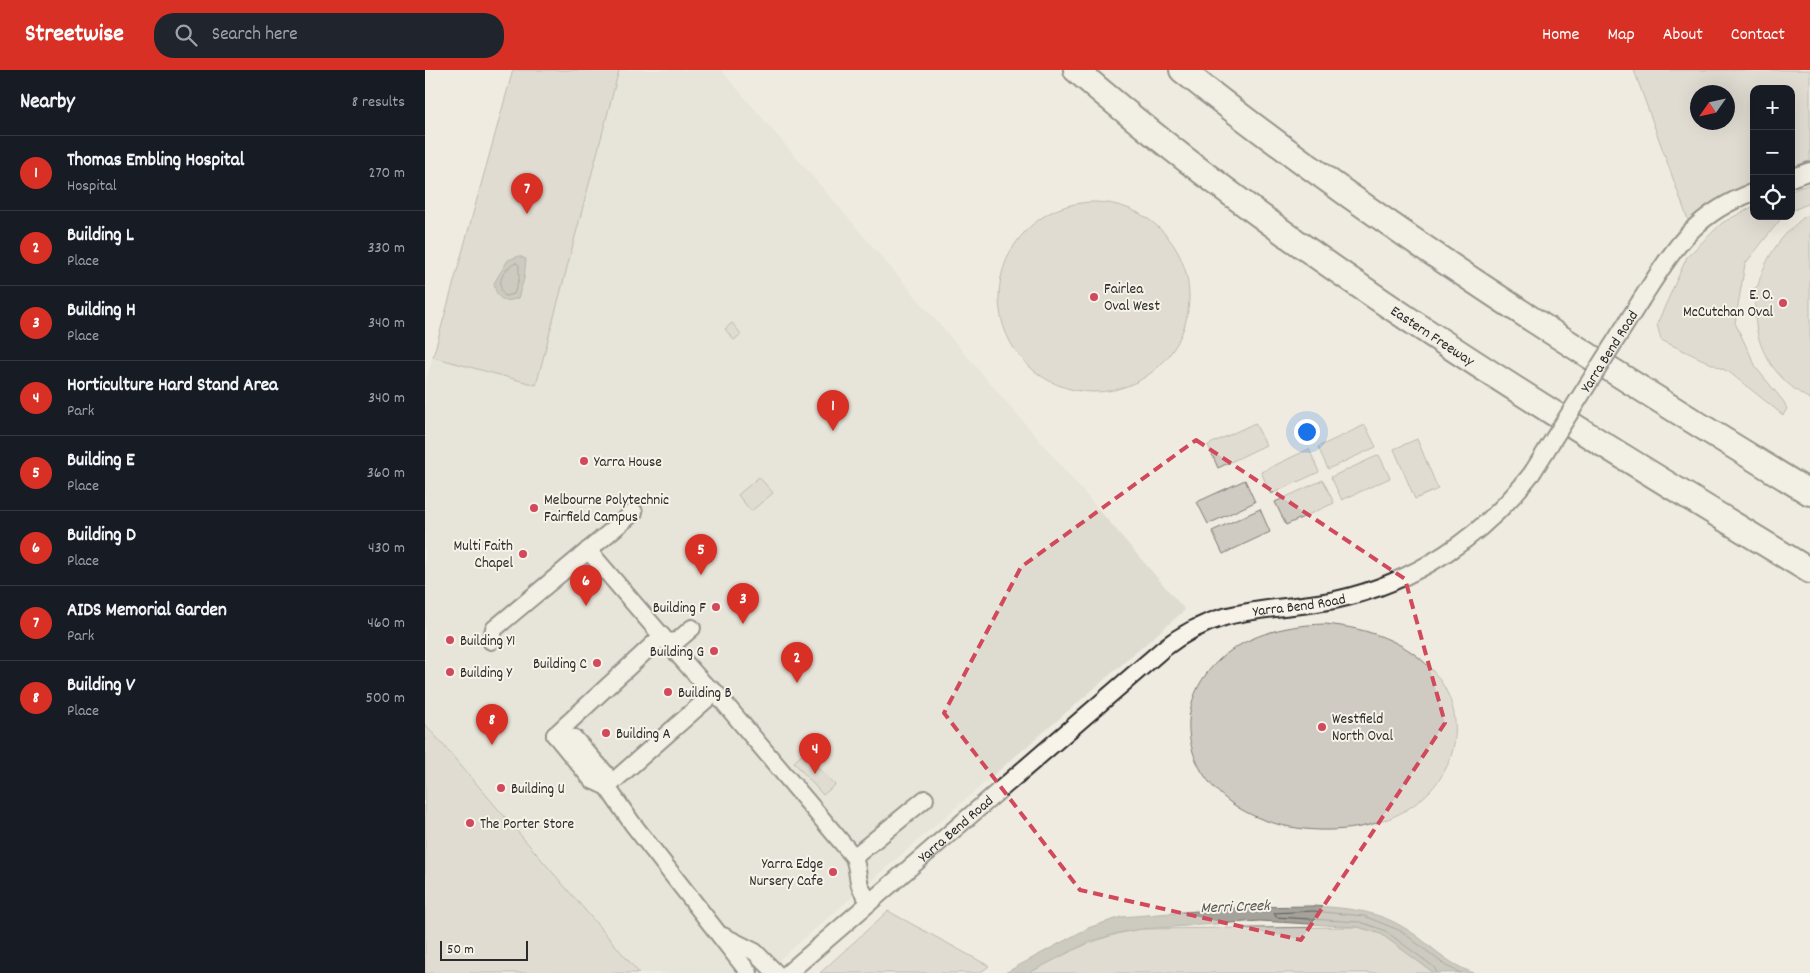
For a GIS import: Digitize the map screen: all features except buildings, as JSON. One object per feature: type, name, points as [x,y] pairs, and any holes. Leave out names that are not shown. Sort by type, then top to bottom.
[{"type":"highway","name":"Eastern Freeway","points":[[1076,70],[1215,180],[1397,311],[1628,459],[1810,571]]},
{"type":"highway","points":[[1182,70],[1276,143],[1423,248],[1676,411],[1810,492]]},
{"type":"street","points":[[1795,177],[1810,172]]},
{"type":"street","name":"Yarra Bend Road","points":[[788,973],[1163,649],[1186,632],[1228,614],[1335,600],[1405,577],[1442,557],[1475,532],[1508,502],[1532,473],[1641,300],[1685,235],[1707,216],[1735,199],[1750,193]]},
{"type":"street","points":[[491,641],[494,629],[634,512]]},
{"type":"street","points":[[588,550],[704,684],[715,692],[854,857],[858,870],[857,881],[860,890],[870,902]]},
{"type":"street","points":[[664,639],[677,641],[692,628]]},
{"type":"street","points":[[664,639],[555,735],[574,738],[605,773],[607,787],[749,973]]},
{"type":"street","points":[[607,787],[715,692]]},
{"type":"street","points":[[854,857],[925,799]]},
{"type":"street","points":[[719,934],[755,952],[776,973]]},
{"type":"highlighted area","points":[[1196,440],[1405,579],[1445,723],[1301,940],[1080,890],[944,713],[1021,567]]},
{"type":"shaded area","points":[[513,70],[721,70],[1185,610],[764,973],[639,973],[425,724],[425,385]]},
{"type":"shaded area","points":[[513,70],[619,70],[536,385],[433,357]]},
{"type":"shaded area","points":[[1634,70],[1810,70],[1810,171],[1795,177],[1795,85],[1750,85],[1750,194],[1708,215],[1688,220]]},
{"type":"shaded area","points":[[1810,184],[1810,203],[1795,209],[1795,190]]},
{"type":"shaded area","name":"Fairlea Oval West","points":[[1094,202],[1112,204],[1130,210],[1147,218],[1161,230],[1173,244],[1181,261],[1187,279],[1189,297],[1187,315],[1181,333],[1173,350],[1161,364],[1147,376],[1130,384],[1112,390],[1094,392],[1076,390],[1058,384],[1041,376],[1027,364],[1015,350],[1007,333],[1001,315],[999,297],[1001,279],[1007,261],[1015,244],[1027,230],[1041,218],[1058,210],[1076,204]]},
{"type":"shaded area","points":[[1750,208],[1750,220],[1780,220],[1745,264],[1735,323],[1757,369],[1784,402],[1787,409],[1783,415],[1729,372],[1661,340],[1657,324],[1687,257],[1722,223]]},
{"type":"shaded area","name":"E. O. McCutchan Oval","points":[[1810,213],[1810,399],[1790,386],[1767,359],[1758,337],[1755,303],[1751,291],[1758,286],[1766,264],[1777,245],[1792,227]]},
{"type":"shaded area","points":[[732,323],[741,334],[734,340],[725,329]]},
{"type":"shaded area","points":[[1255,423],[1266,445],[1218,468],[1208,445]]},
{"type":"shaded area","points":[[1365,425],[1376,447],[1328,469],[1318,447]]},
{"type":"shaded area","points":[[1417,439],[1438,489],[1415,499],[1394,449]]},
{"type":"shaded area","points":[[1309,449],[1319,472],[1271,494],[1261,472]]},
{"type":"shaded area","points":[[1379,455],[1390,478],[1342,500],[1331,477]]},
{"type":"shaded area","points":[[759,477],[773,493],[751,511],[738,495]]},
{"type":"shaded area","points":[[1245,480],[1255,502],[1208,524],[1197,502]]},
{"type":"shaded area","points":[[1323,480],[1334,503],[1286,525],[1275,502]]},
{"type":"shaded area","points":[[1260,509],[1270,532],[1223,554],[1212,531]]},
{"type":"shaded area","name":"Westfield North Oval","points":[[1325,624],[1385,638],[1426,664],[1449,698],[1455,735],[1444,772],[1417,802],[1375,823],[1319,830],[1263,820],[1222,796],[1198,764],[1189,727],[1197,690],[1222,657],[1264,634]]},
{"type":"shaded area","points":[[425,724],[639,973],[425,973]]},
{"type":"shaded area","points":[[804,753],[835,785],[823,795],[794,762]]},
{"type":"shaded area","points":[[888,911],[989,966],[980,973],[820,973]]},
{"type":"shaded area","points":[[1358,927],[1381,934],[1434,973],[1029,973],[1098,940],[1142,929]]},
{"type":"water","points":[[519,256],[526,259],[524,279],[518,298],[513,300],[501,299],[494,283],[508,260]]},
{"type":"water","points":[[1313,906],[1371,913],[1392,921],[1412,933],[1454,964],[1474,973],[1434,973],[1381,934],[1358,927],[1260,921],[1142,929],[1118,933],[1089,942],[1029,973],[1005,973],[1088,928],[1121,917],[1248,907]]},
{"type":"place","name":"AIDS Memorial Garden","points":[[527,214]]},
{"type":"place","name":"Fairlea Oval West","points":[[1094,297]]},
{"type":"place","name":"E. O. McCutchan Oval","points":[[1783,303]]},
{"type":"place","name":"Thomas Embling Hospital","points":[[833,431]]},
{"type":"place","name":"Yarra House","points":[[584,461]]},
{"type":"place","name":"Melbourne Polytechnic Fairfield Campus","points":[[534,508]]},
{"type":"place","name":"Multi Faith Chapel","points":[[523,554]]},
{"type":"place","name":"Building E","points":[[701,575]]},
{"type":"place","name":"Building D","points":[[586,606]]},
{"type":"place","name":"Building F","points":[[716,607]]},
{"type":"place","name":"Building H","points":[[743,624]]},
{"type":"place","name":"Building Y1","points":[[450,640]]},
{"type":"place","name":"Building G","points":[[714,651]]},
{"type":"place","name":"Building C","points":[[597,663]]},
{"type":"place","name":"Building Y","points":[[450,672]]},
{"type":"place","name":"Building L","points":[[797,683]]},
{"type":"place","name":"Building B","points":[[668,692]]},
{"type":"place","name":"Westfield North Oval","points":[[1322,727]]},
{"type":"place","name":"Building A","points":[[606,733]]},
{"type":"place","name":"Building V","points":[[492,745]]},
{"type":"place","name":"Horticulture Hard Stand Area","points":[[815,774]]},
{"type":"place","name":"Building U","points":[[501,788]]},
{"type":"place","name":"The Porter Store","points":[[470,823]]},
{"type":"place","name":"Yarra Edge Nursery Cafe","points":[[833,872]]},
{"type":"water label","name":"Merri Creek","points":[[1235,905]]}]
